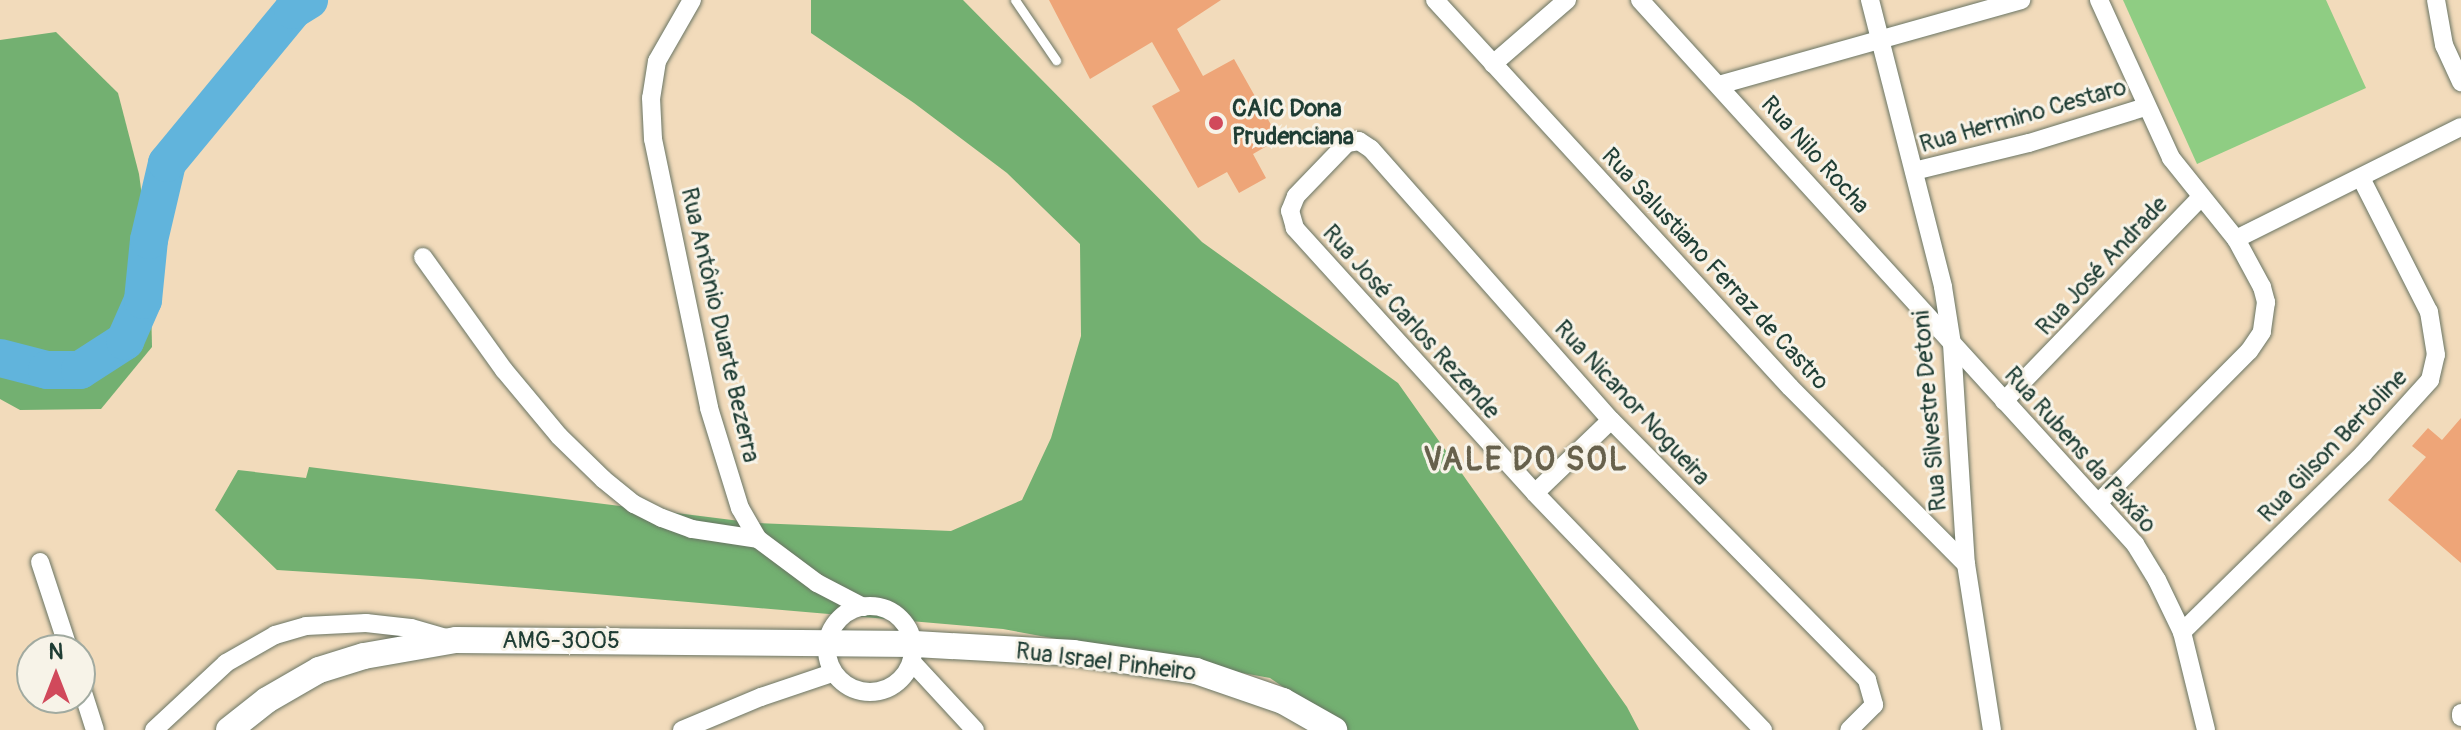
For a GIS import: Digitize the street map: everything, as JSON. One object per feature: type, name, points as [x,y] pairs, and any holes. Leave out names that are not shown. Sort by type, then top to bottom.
[{"type":"main road","name":"AMG-3005","points":[[229,730],[267,700],[319,670],[364,656],[456,640],[826,643],[914,653]]},
{"type":"main road","name":"Rua Israel Pinheiro","points":[[914,653],[1074,653],[1196,671],[1283,701],[1334,730]]},
{"type":"street","name":"Rua Antônio Duarte Bezerra","points":[[692,0],[657,61],[651,98],[653,139],[709,408],[740,508],[758,539],[817,583],[863,607],[892,612],[904,621],[914,653],[975,730]]},
{"type":"street","name":"Rua Salustiano Ferraz de Castro","points":[[1435,0],[1790,387],[1966,564]]},
{"type":"street","points":[[1493,64],[1567,0]]},
{"type":"street","name":"Rua Nilo Rocha","points":[[1640,0],[1952,344]]},
{"type":"street","name":"Rua Silvestre Detoni","points":[[1870,0],[1943,287],[1952,344],[1966,564],[1992,730]]},
{"type":"street","points":[[1719,85],[2021,0]]},
{"type":"street","points":[[2099,0],[2145,107],[2171,158],[2200,198],[2236,239],[2262,287],[2266,302],[2262,332],[2217,384],[2100,501]]},
{"type":"street","points":[[2436,0],[2444,45],[2461,82]]},
{"type":"street","name":"Rua Hermino Cestaro","points":[[1914,171],[2029,143],[2145,107]]},
{"type":"street","points":[[2236,239],[2461,127]]},
{"type":"street","name":"Rua Nicanor Nogueira","points":[[1347,143],[1359,141],[1371,149],[1611,420],[1867,680],[1875,699],[1873,707],[1849,730]]},
{"type":"street","name":"Rua José Carlos Rezende","points":[[1347,143],[1296,196],[1291,205],[1291,222],[1535,493],[1763,730]]},
{"type":"street","name":"Rua Gilson Bertoline","points":[[2182,632],[2363,454],[2430,380],[2436,355],[2429,312],[2361,178]]},
{"type":"street","name":"Rua José Andrade","points":[[2004,401],[2200,198]]},
{"type":"street","points":[[423,257],[504,370],[559,436],[603,479],[634,504],[662,518],[692,529],[758,539]]},
{"type":"street","name":"Rua Rubens da Paixão","points":[[1952,344],[2100,501],[2135,544],[2182,632],[2206,730]]},
{"type":"street","points":[[1535,493],[1611,420]]},
{"type":"street","points":[[40,562],[64,634]]},
{"type":"street","points":[[863,607],[838,620],[826,643],[826,660],[832,673],[851,687],[879,690],[900,681],[914,653]]},
{"type":"street","points":[[154,730],[226,663],[275,635],[306,626],[366,623],[411,628],[456,640]]},
{"type":"street","points":[[682,730],[761,697],[832,673]]},
{"type":"lane","points":[[1015,0],[1056,60]]},
{"type":"green space","points":[[811,0],[963,0],[1202,242],[1398,383],[1627,707],[1639,730],[1346,730],[1270,678],[1003,629],[420,579],[277,570],[215,510],[238,470],[306,478],[309,467],[756,523],[951,531],[1022,500],[1051,438],[1081,336],[1080,244],[1007,173],[914,103],[811,33]]},
{"type":"green space","points":[[2123,0],[2326,0],[2366,88],[2197,164]]},
{"type":"green space","points":[[56,32],[118,93],[139,174],[150,255],[152,347],[101,409],[20,410],[0,399],[0,40]]},
{"type":"building","name":"CAIC Dona Prudenciana","points":[[1049,0],[1221,0],[1177,29],[1203,76],[1234,59],[1279,139],[1253,154],[1266,178],[1239,193],[1227,172],[1198,188],[1152,106],[1180,91],[1152,42],[1090,79]]},
{"type":"building","points":[[2461,418],[2461,563],[2388,500],[2426,457],[2412,446],[2428,428],[2442,440]]},
{"type":"waterway","points":[[0,358],[47,370],[80,370],[125,341],[143,300],[149,240],[167,163],[293,10],[309,0]]},
{"type":"place","name":"CAIC Dona Prudenciana","points":[[1216,123]]},
{"type":"district","name":"VALE DO SOL","points":[[1526,460]]}]
